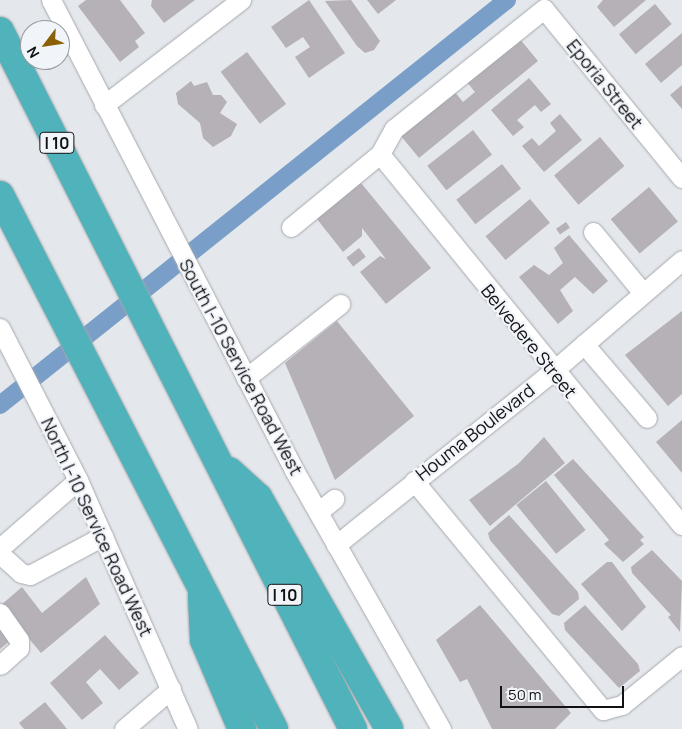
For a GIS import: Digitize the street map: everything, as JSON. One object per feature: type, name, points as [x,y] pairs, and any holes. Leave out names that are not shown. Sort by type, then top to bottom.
[{"type":"highway","name":"I 10","points":[[0,31],[115,255],[353,729]]},
{"type":"highway","points":[[0,195],[55,304],[90,367],[274,729]]},
{"type":"highway","points":[[217,460],[258,497],[389,729]]},
{"type":"highway","points":[[201,585],[204,640],[242,729]]},
{"type":"street","name":"South I-10 Service Road West","points":[[51,0],[246,378],[336,545],[441,729]]},
{"type":"street","points":[[104,105],[241,0]]},
{"type":"street","name":"Eporia Street","points":[[380,154],[394,129],[523,22],[544,9],[682,178]]},
{"type":"street","points":[[291,227],[380,154]]},
{"type":"street","name":"Belvedere Street","points":[[380,154],[553,371],[682,524]]},
{"type":"street","points":[[593,232],[643,293]]},
{"type":"street","name":"Houma Boulevard","points":[[336,545],[414,480],[553,371],[682,260]]},
{"type":"street","points":[[246,378],[340,304]]},
{"type":"street","name":"North I-10 Service Road West","points":[[0,328],[78,480],[188,729]]},
{"type":"street","points":[[584,344],[647,418]]},
{"type":"street","points":[[0,548],[78,480]]},
{"type":"street","points":[[414,480],[603,710],[622,705],[682,656]]},
{"type":"street","points":[[318,512],[334,499]]},
{"type":"street","points":[[0,554],[21,573],[30,574],[103,536]]},
{"type":"street","points":[[0,613],[19,640],[19,648],[0,665]]},
{"type":"street","points":[[124,729],[171,689]]},
{"type":"building","points":[[86,0],[120,0],[145,33],[135,41],[139,47],[120,62],[78,6]]},
{"type":"building","points":[[152,0],[195,0],[164,23],[151,6]]},
{"type":"building","points":[[309,0],[345,53],[309,78],[295,57],[310,47],[303,37],[286,48],[271,27]]},
{"type":"building","points":[[351,0],[380,41],[374,50],[365,53],[357,46],[325,1]]},
{"type":"building","points":[[367,0],[396,0],[378,14]]},
{"type":"building","points":[[603,0],[646,0],[614,27],[597,7]]},
{"type":"building","points":[[655,4],[672,24],[636,54],[619,34]]},
{"type":"building","points":[[515,33],[538,61],[419,158],[396,130],[450,86],[463,102],[475,92],[462,76]]},
{"type":"building","points":[[682,33],[682,65],[661,83],[645,64]]},
{"type":"building","points":[[247,52],[286,104],[260,124],[221,72]]},
{"type":"building","points":[[529,78],[551,104],[541,112],[535,105],[517,120],[524,127],[513,136],[491,110]]},
{"type":"building","points":[[191,81],[194,86],[207,82],[213,95],[221,95],[227,102],[220,113],[237,124],[231,136],[213,147],[203,138],[200,123],[178,104],[176,93]]},
{"type":"building","points":[[682,85],[682,109],[670,95]]},
{"type":"building","points":[[560,114],[582,140],[544,172],[522,146],[532,138],[539,146],[556,131],[550,123]]},
{"type":"building","points":[[473,130],[492,154],[446,190],[427,166]]},
{"type":"building","points":[[600,137],[624,166],[578,205],[554,176]]},
{"type":"building","points":[[502,164],[521,188],[475,224],[456,200]]},
{"type":"building","points":[[361,183],[431,268],[386,304],[360,272],[380,256],[386,259],[362,228],[362,236],[343,252],[317,219]]},
{"type":"building","points":[[649,187],[678,221],[640,254],[611,219]]},
{"type":"building","points":[[530,199],[550,223],[505,260],[486,236]]},
{"type":"building","points":[[566,222],[570,228],[560,235],[556,229]]},
{"type":"building","points":[[569,235],[608,281],[593,294],[575,277],[560,290],[573,311],[558,324],[519,277],[534,265],[549,275],[563,263],[554,248]]},
{"type":"building","points":[[359,248],[366,257],[353,267],[346,258]]},
{"type":"building","points":[[682,311],[682,394],[668,406],[625,355]]},
{"type":"building","points":[[337,321],[414,416],[335,480],[285,363]]},
{"type":"building","points":[[682,420],[682,473],[656,442]]},
{"type":"building","points":[[544,437],[565,463],[490,526],[469,500],[518,464]]},
{"type":"building","points":[[573,459],[644,537],[640,540],[644,544],[623,562],[604,544],[609,540],[554,475]]},
{"type":"building","points":[[546,481],[586,530],[556,554],[516,505]]},
{"type":"building","points":[[509,515],[578,592],[579,599],[559,616],[552,614],[490,540],[488,533]]},
{"type":"building","points":[[652,550],[682,581],[680,632],[668,617],[671,615],[632,573],[631,567]]},
{"type":"building","points":[[607,562],[612,562],[646,607],[622,631],[581,584]]},
{"type":"building","points":[[86,577],[100,604],[41,653],[1,605],[22,587],[42,613]]},
{"type":"building","points":[[480,605],[571,713],[555,729],[492,729],[467,679],[460,682],[436,640]]},
{"type":"building","points":[[585,605],[638,664],[640,671],[619,688],[565,630],[564,623]]},
{"type":"building","points":[[0,616],[16,636],[0,649]]},
{"type":"building","points":[[105,635],[139,673],[119,690],[100,669],[86,682],[103,703],[82,720],[50,683]]},
{"type":"building","points":[[45,702],[67,729],[24,729],[19,723]]},
{"type":"waterway","points":[[0,405],[507,0]]}]
